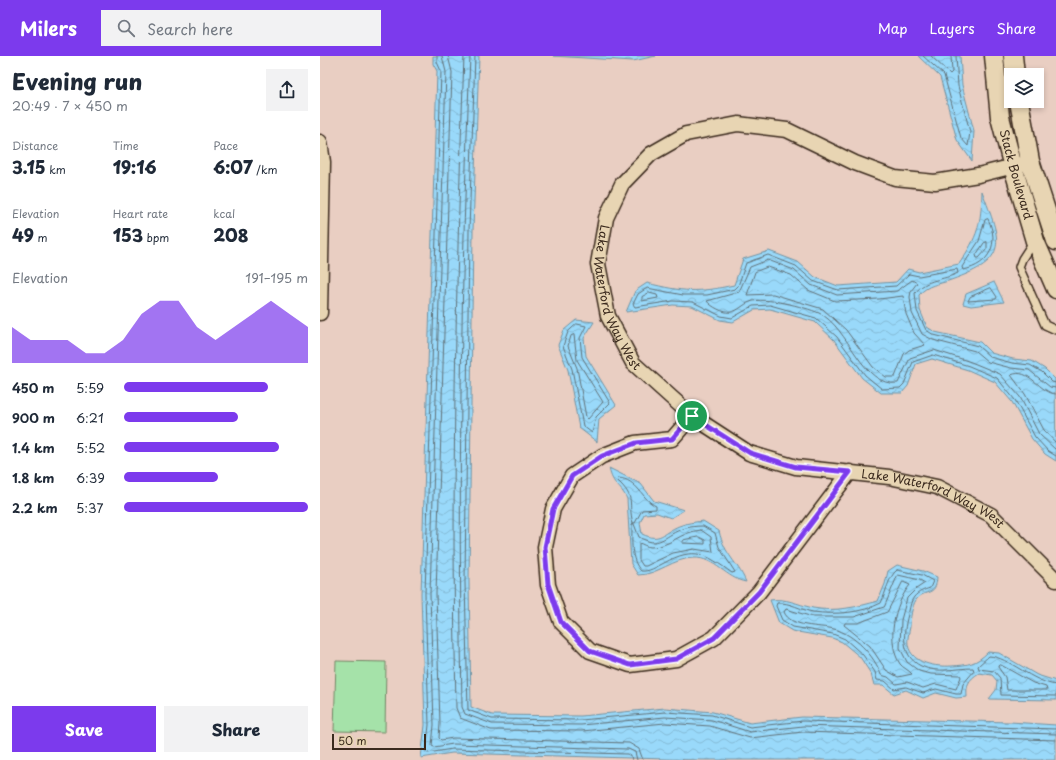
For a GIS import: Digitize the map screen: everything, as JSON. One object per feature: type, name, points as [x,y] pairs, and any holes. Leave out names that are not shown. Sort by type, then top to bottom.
[{"type":"street","name":"Stack Boulevard","points":[[994,56],[1000,117],[1012,168],[1035,241],[1056,289]]},
{"type":"street","points":[[1013,56],[1014,68]]},
{"type":"street","name":"Stack Boulevard","points":[[1020,108],[1030,161],[1056,241]]},
{"type":"street","name":"Lake Waterford Way West","points":[[1030,161],[1012,168],[935,182],[894,178],[854,163],[787,130],[738,124],[686,134],[651,154],[622,184],[606,218],[598,264],[608,316],[633,363],[692,416],[750,453],[796,467],[889,476],[937,487],[991,515],[1056,580]]},
{"type":"street","points":[[320,142],[323,162],[320,313]]},
{"type":"street","points":[[692,416],[672,439],[636,443],[602,456],[572,476],[553,509],[545,547],[548,584],[561,622],[590,651],[630,665],[676,659],[714,638],[759,592],[850,472]]},
{"type":"lane","points":[[1035,241],[1022,259],[1019,267],[1044,325],[1056,330]]},
{"type":"green space","points":[[336,661],[386,662],[385,732],[334,731]]},
{"type":"water","points":[[433,56],[479,56],[473,230],[469,582],[471,707],[492,715],[581,716],[665,708],[713,712],[750,723],[802,717],[1010,722],[1056,725],[1056,760],[702,760],[452,753],[421,758],[425,725],[421,594],[437,71],[433,64]]},
{"type":"water","points":[[553,56],[656,56],[633,61]]},
{"type":"water","points":[[918,56],[960,56],[962,85],[974,131],[972,161],[957,140],[940,77]]},
{"type":"water","points":[[982,191],[994,223],[996,236],[996,247],[992,256],[984,264],[970,272],[922,291],[919,295],[920,310],[927,327],[935,332],[980,342],[991,353],[1013,359],[1032,361],[1045,369],[1055,379],[1056,461],[1045,454],[1032,439],[1012,402],[995,382],[968,370],[932,359],[916,364],[908,386],[902,393],[881,393],[862,378],[834,340],[815,322],[770,309],[754,310],[733,322],[720,320],[692,306],[673,305],[626,312],[635,291],[647,283],[681,290],[700,290],[734,285],[743,259],[769,251],[798,262],[815,277],[838,286],[896,282],[908,269],[919,272],[959,264],[970,246],[977,230],[981,213]]},
{"type":"water","points":[[994,282],[1004,302],[971,306],[963,304],[966,294]]},
{"type":"water","points":[[576,320],[594,322],[584,338],[586,356],[616,405],[599,419],[597,442],[579,428],[568,370],[558,345],[564,330]]},
{"type":"water","points":[[609,468],[641,484],[654,501],[684,510],[671,518],[657,513],[644,514],[640,523],[642,534],[658,537],[682,525],[703,521],[719,531],[724,547],[746,582],[733,577],[708,561],[694,558],[679,561],[652,572],[638,575],[631,564],[627,499],[613,479]]},
{"type":"water","points":[[897,565],[923,571],[937,577],[935,588],[930,592],[919,596],[912,609],[908,645],[914,656],[919,660],[932,665],[952,666],[972,663],[980,659],[988,652],[999,653],[1037,675],[1056,681],[1056,700],[989,699],[996,690],[997,681],[992,675],[979,673],[968,683],[967,697],[956,698],[936,693],[923,698],[906,690],[894,694],[883,685],[874,685],[871,674],[860,657],[842,642],[832,638],[792,631],[779,623],[770,600],[787,601],[821,609],[854,607],[878,601],[885,584],[888,571]]},
{"type":"route","points":[[692,416],[750,453],[796,467],[850,472],[759,592],[714,638],[676,659],[630,665],[590,651],[561,622],[548,584],[545,547],[553,509],[572,476],[602,456],[636,443],[672,439],[692,416]]}]
